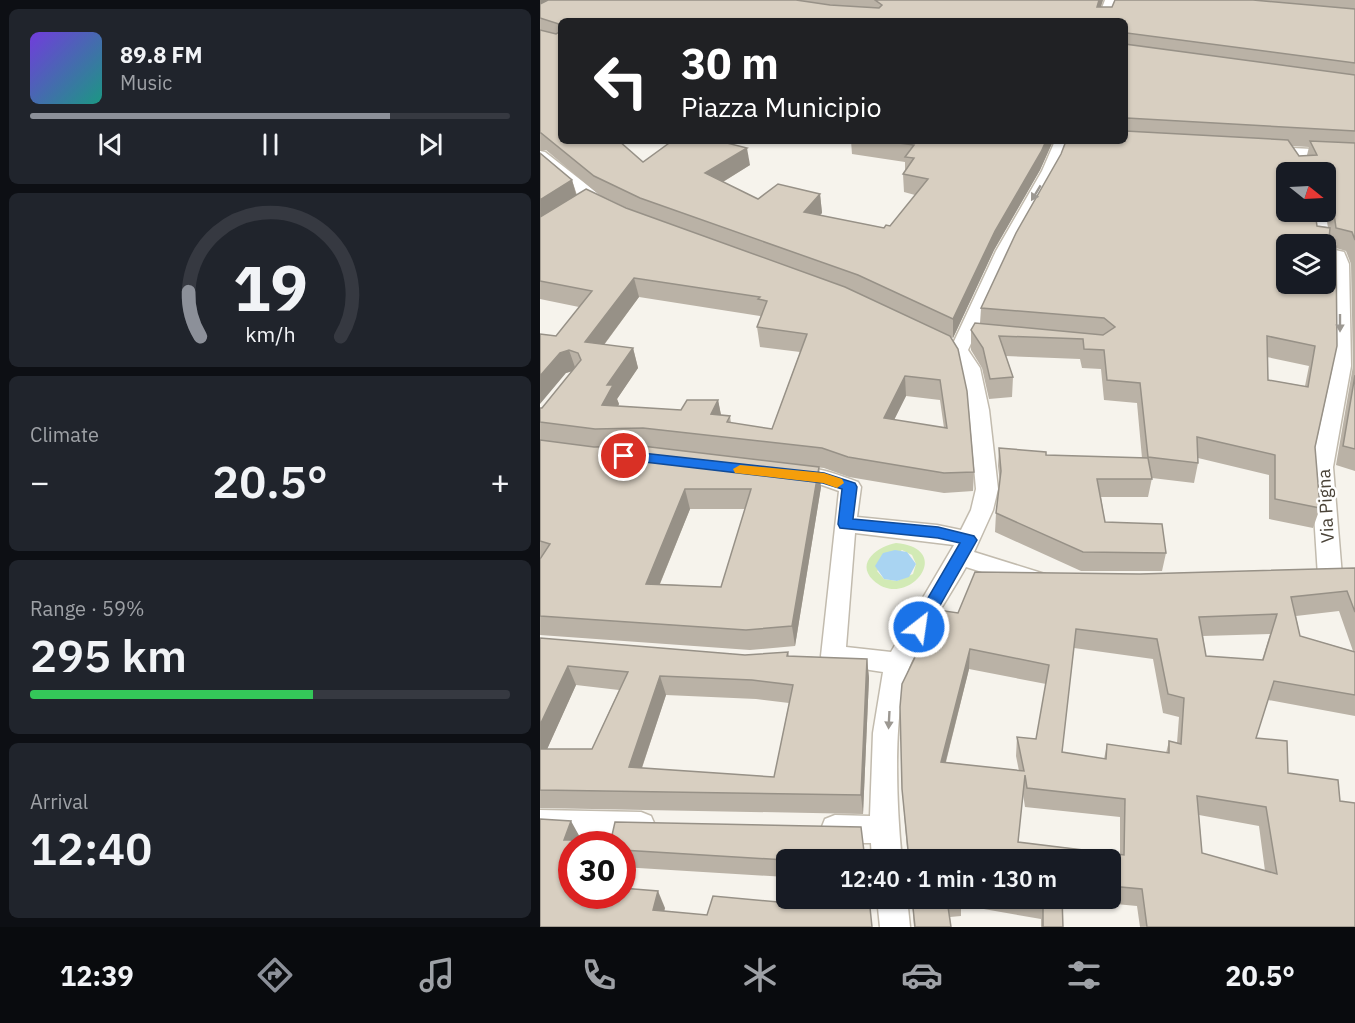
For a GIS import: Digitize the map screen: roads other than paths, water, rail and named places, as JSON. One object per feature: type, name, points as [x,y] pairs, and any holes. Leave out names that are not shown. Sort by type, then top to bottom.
[{"type":"street","points":[[1104,18],[1112,0]]},
{"type":"street","points":[[886,849],[884,830],[890,689],[898,663],[965,548],[982,510],[987,489],[980,411],[965,342],[996,267],[1034,195],[1057,158],[1061,144]]},
{"type":"street","points":[[1255,151],[1355,155]]},
{"type":"street","points":[[1290,152],[1299,162]]},
{"type":"street","points":[[540,155],[592,199],[619,212]]},
{"type":"street","points":[[574,208],[592,199]]},
{"type":"street","name":"Via Pigna","points":[[1336,255],[1341,264],[1349,367],[1322,467],[1319,577],[1355,576]]},
{"type":"street","points":[[778,474],[824,478],[850,487],[821,657],[898,663]]},
{"type":"street","points":[[845,524],[938,533],[965,548],[1039,581],[1061,581]]},
{"type":"street","points":[[540,823],[665,826]]},
{"type":"street","points":[[804,828],[884,830]]},
{"type":"street","points":[[893,909],[895,927]]},
{"type":"water","points":[[895,550],[907,552],[916,564],[909,577],[897,581],[884,579],[875,566],[883,553]]}]
